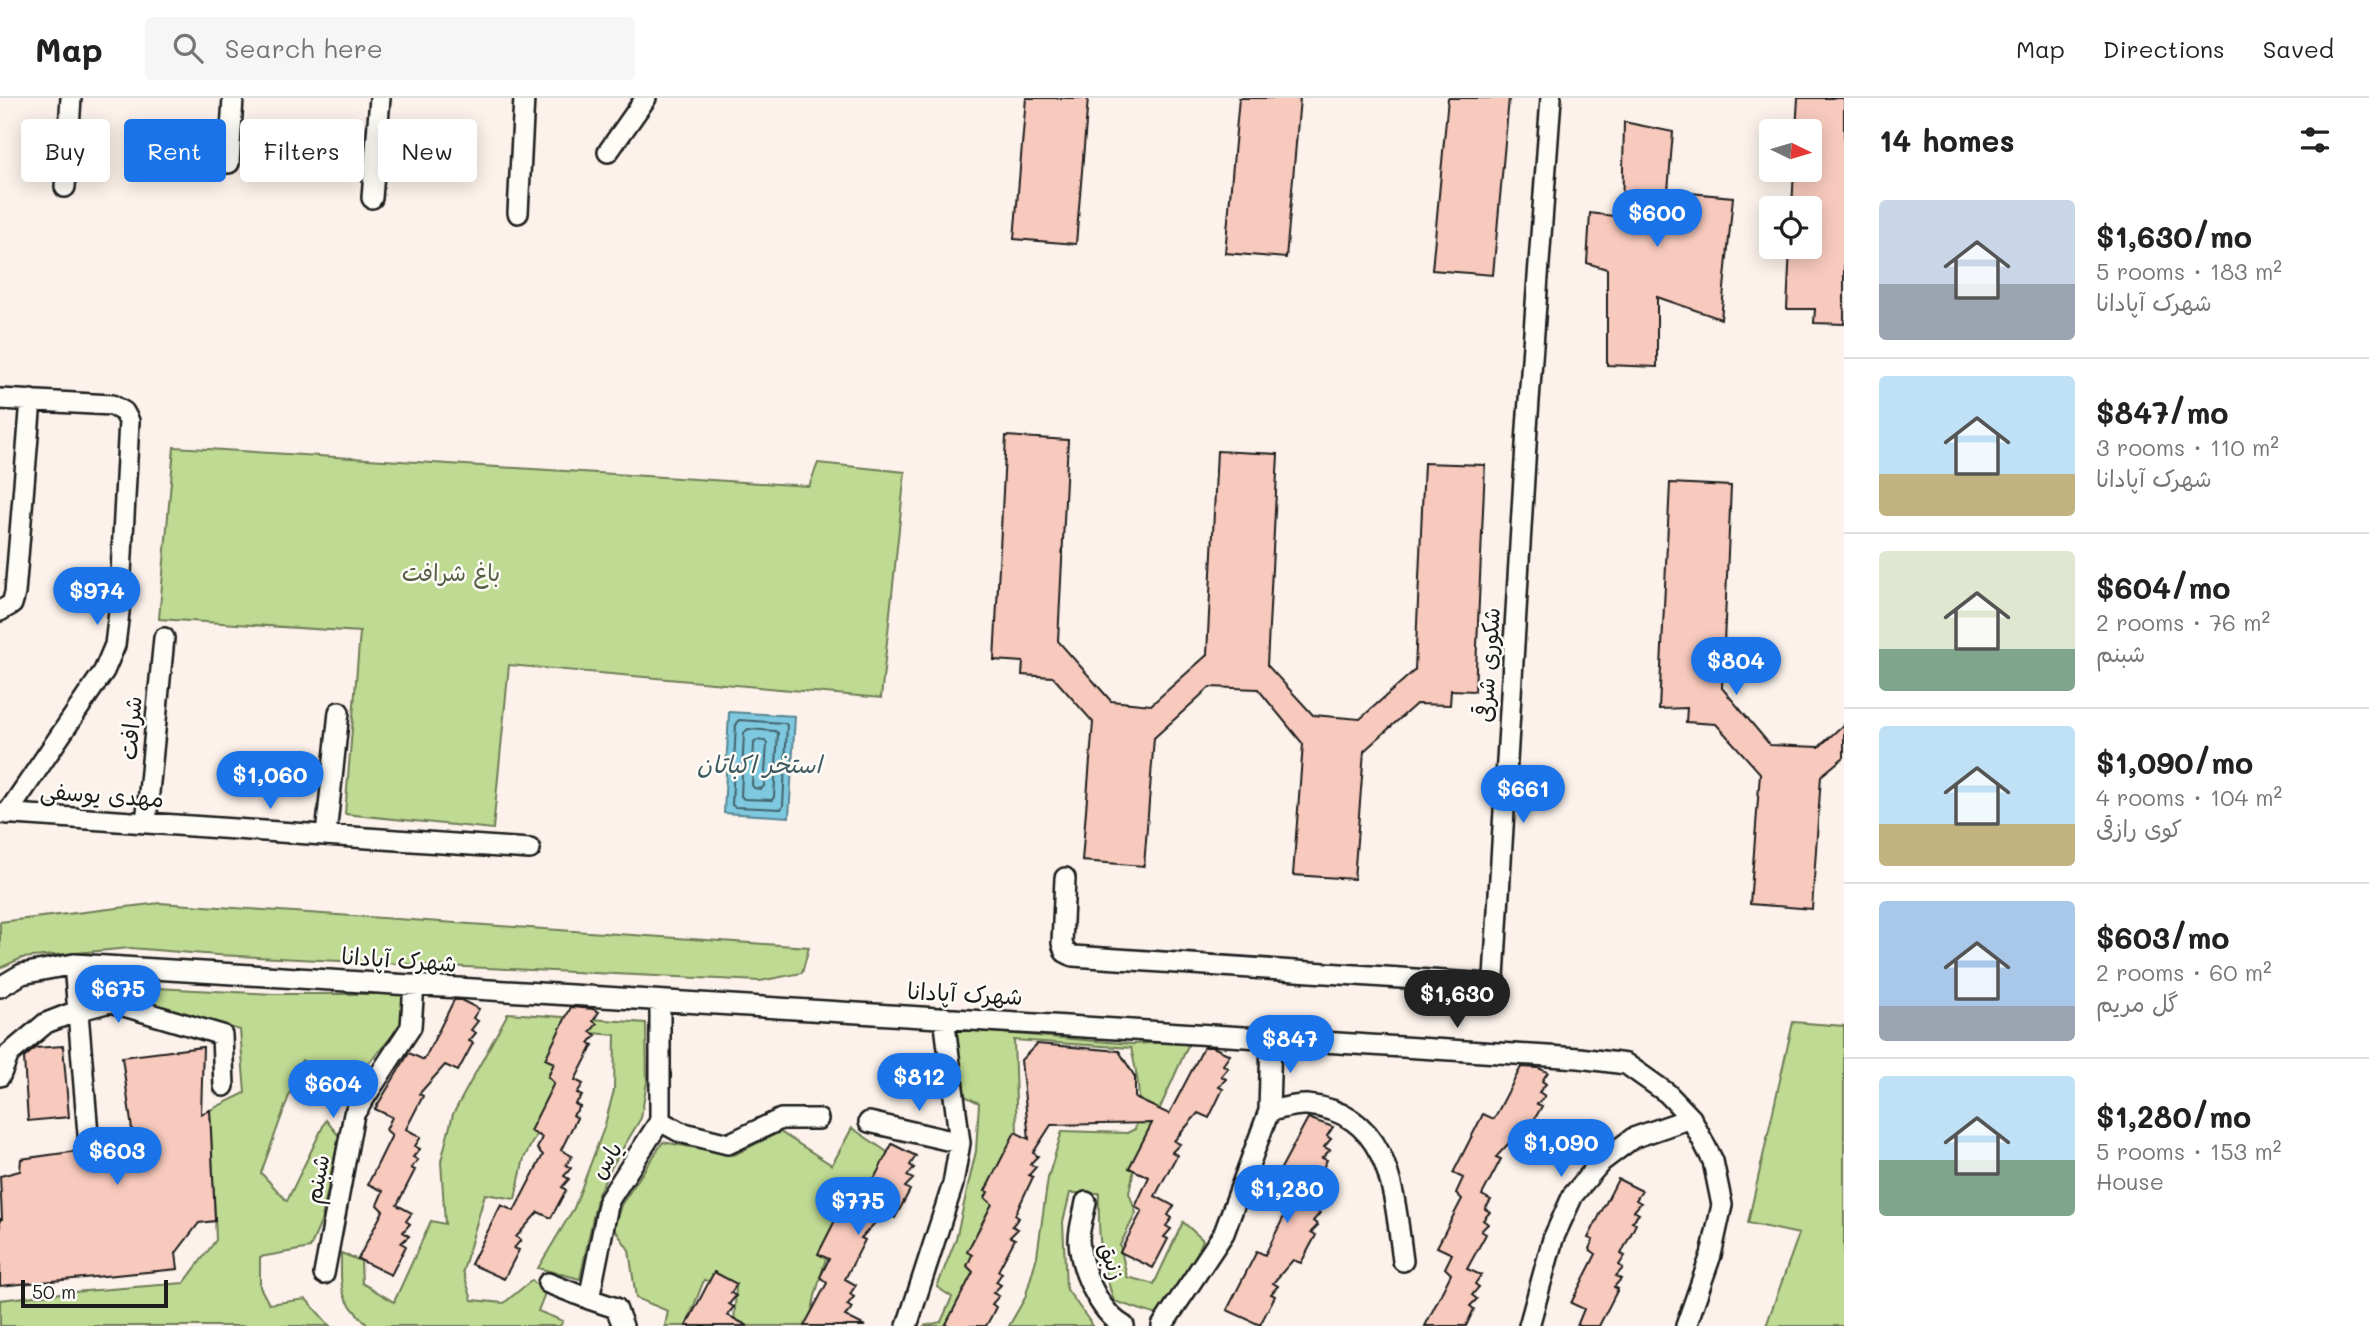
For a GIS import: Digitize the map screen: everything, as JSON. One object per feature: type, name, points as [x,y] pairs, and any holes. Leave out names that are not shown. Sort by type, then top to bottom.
[{"type":"street","points":[[65,187],[71,98]]},
{"type":"street","points":[[229,163],[233,98]]},
{"type":"street","points":[[372,198],[380,98]]},
{"type":"street","points":[[518,213],[524,98]]},
{"type":"street","points":[[608,152],[646,98]]},
{"type":"street","name":"شکوری شرقی","points":[[1065,878],[1062,943],[1065,952],[1073,956],[1490,984],[1494,977],[1528,419],[1551,98]]},
{"type":"street","points":[[0,399],[112,405],[124,412],[129,421],[115,645],[104,671],[4,813]]},
{"type":"street","points":[[0,611],[12,604],[15,593],[30,400]]},
{"type":"street","name":"شرافت","points":[[146,823],[164,638]]},
{"type":"street","points":[[326,835],[339,712]]},
{"type":"street","name":"مهدی یوسفی","points":[[4,813],[530,849]]},
{"type":"street","points":[[74,964],[89,1146]]},
{"type":"street","name":"شهرک آپادانا","points":[[0,987],[22,974],[74,964],[1271,1038],[1564,1057],[1626,1064],[1667,1093],[1690,1118],[1713,1161],[1722,1205],[1711,1255],[1686,1326]]},
{"type":"street","name":"شبنم","points":[[324,1274],[354,1114],[411,1027],[414,985]]},
{"type":"street","points":[[0,1076],[9,1054],[46,1023],[110,1002],[222,1035],[224,1086]]},
{"type":"street","points":[[660,1002],[660,1121],[680,1132],[728,1144],[781,1119],[818,1119]]},
{"type":"street","points":[[907,1326],[953,1184],[960,1143],[944,1017]]},
{"type":"street","points":[[1162,1326],[1224,1233],[1269,1111],[1271,1038]]},
{"type":"street","points":[[1269,1111],[1305,1105],[1317,1107],[1341,1113],[1370,1135],[1388,1167],[1403,1261]]},
{"type":"street","points":[[1529,1326],[1553,1239],[1573,1195],[1601,1162],[1633,1138],[1690,1118]]},
{"type":"street","name":"یاس","points":[[589,1298],[609,1200],[660,1121]]},
{"type":"street","points":[[869,1122],[960,1143]]},
{"type":"street","name":"زنبق","points":[[1086,1202],[1079,1240],[1089,1282],[1113,1319],[1124,1326]]},
{"type":"street","points":[[548,1283],[616,1308],[623,1326]]},
{"type":"green space","name":"باغ شرافت","points":[[174,447],[809,486],[818,463],[905,472],[881,698],[509,665],[493,829],[345,814],[360,632],[159,619]]},
{"type":"green space","points":[[160,903],[809,947],[802,973],[760,981],[217,955],[130,948],[22,958],[0,968],[0,922]]},
{"type":"green space","points":[[117,986],[273,994],[403,994],[401,1026],[361,1072],[342,1085],[302,1060],[261,1173],[287,1201],[326,1120],[339,1136],[321,1222],[310,1248],[260,1257],[260,1287],[269,1304],[306,1299],[330,1326],[0,1326],[0,1300],[184,1283],[216,1240],[210,1110],[245,1093],[240,1030],[110,994]]},
{"type":"green space","points":[[508,1013],[646,1023],[647,1082],[641,1118],[598,1194],[580,1279],[538,1268],[574,1208],[604,1128],[614,1090],[615,1035],[569,1031],[560,1089],[524,1158],[515,1199],[485,1194],[463,1271],[472,1300],[504,1303],[532,1280],[545,1293],[538,1311],[563,1321],[560,1326],[368,1326],[344,1294],[341,1253],[361,1261],[362,1283],[394,1302],[431,1221],[445,1224],[441,1161],[453,1114]]},
{"type":"green space","points":[[1793,1022],[1844,1026],[1844,1326],[1766,1326],[1799,1234],[1748,1223]]},
{"type":"green space","points":[[954,1029],[1132,1044],[1190,1041],[1135,1164],[1129,1193],[1136,1213],[1120,1245],[1127,1277],[1154,1284],[1183,1222],[1203,1240],[1187,1276],[1157,1315],[1114,1301],[1101,1248],[1099,1193],[1070,1193],[1063,1222],[1066,1288],[1093,1326],[1009,1326],[1025,1298],[1037,1256],[1048,1178],[1062,1131],[1127,1133],[1135,1129],[1139,1099],[1131,1048],[1014,1040],[1017,1133],[997,1178],[974,1297],[949,1326],[923,1326],[941,1322],[952,1297],[937,1287],[956,1239],[976,1151],[979,1103],[963,1095]]},
{"type":"green space","points":[[852,1128],[896,1158],[829,1248],[809,1326],[734,1326],[736,1285],[704,1280],[686,1326],[665,1326],[668,1311],[636,1298],[629,1250],[614,1228],[621,1205],[663,1142],[734,1155],[780,1132],[832,1165]]},
{"type":"water","name":"استخر اکباتان","points":[[729,712],[795,716],[789,817],[724,813]]},
{"type":"building","points":[[1026,98],[1088,98],[1076,244],[1014,239]]},
{"type":"building","points":[[1239,98],[1300,98],[1286,258],[1225,253]]},
{"type":"building","points":[[1448,98],[1509,98],[1493,275],[1432,270]]},
{"type":"building","points":[[1798,98],[1844,98],[1844,324],[1814,323],[1815,309],[1787,309],[1789,259],[1822,259],[1822,196],[1793,196],[1793,182],[1822,182],[1822,119],[1797,119]]},
{"type":"building","points":[[1624,122],[1673,132],[1668,191],[1733,197],[1721,319],[1657,297],[1657,367],[1607,365],[1607,269],[1587,263],[1590,213],[1622,217]]},
{"type":"building","points":[[1006,436],[1068,440],[1058,641],[1111,701],[1151,705],[1207,655],[1217,451],[1278,454],[1267,665],[1313,715],[1360,719],[1415,670],[1424,463],[1485,465],[1475,691],[1451,690],[1450,705],[1416,704],[1364,751],[1354,879],[1293,875],[1303,744],[1258,689],[1210,687],[1154,738],[1144,866],[1082,861],[1093,722],[1053,677],[1022,675],[1023,662],[994,660]]},
{"type":"building","points":[[1670,483],[1731,486],[1722,688],[1770,745],[1819,747],[1844,724],[1844,757],[1821,776],[1812,909],[1750,904],[1760,773],[1716,724],[1686,722],[1687,708],[1659,709]]},
{"type":"building","points":[[454,1000],[461,1000],[479,1009],[473,1018],[478,1021],[471,1030],[476,1033],[469,1041],[473,1043],[458,1071],[445,1065],[419,1094],[423,1096],[406,1129],[421,1137],[415,1146],[420,1149],[413,1157],[418,1160],[411,1168],[415,1170],[397,1205],[412,1213],[406,1221],[410,1224],[403,1232],[409,1236],[401,1243],[406,1246],[391,1275],[358,1259],[383,1211],[377,1205],[383,1191],[368,1184],[392,1135],[386,1130],[392,1117],[375,1109],[409,1053],[424,1060]]},
{"type":"building","points":[[571,1007],[599,1012],[593,1021],[597,1024],[590,1032],[596,1035],[589,1043],[593,1045],[575,1080],[583,1084],[577,1093],[582,1096],[575,1104],[580,1107],[573,1115],[577,1118],[561,1150],[572,1156],[566,1165],[571,1168],[564,1176],[569,1179],[562,1187],[566,1190],[551,1218],[538,1212],[516,1237],[521,1240],[514,1248],[519,1250],[504,1279],[471,1264],[501,1205],[514,1211],[543,1155],[537,1149],[542,1137],[530,1131],[554,1083],[548,1077],[554,1063],[545,1059]]},
{"type":"building","points":[[1037,1044],[1119,1051],[1135,1077],[1135,1098],[1169,1114],[1204,1047],[1213,1047],[1230,1055],[1223,1065],[1228,1068],[1221,1076],[1226,1079],[1219,1087],[1223,1089],[1209,1118],[1198,1113],[1174,1141],[1180,1144],[1172,1152],[1177,1155],[1155,1196],[1174,1206],[1168,1215],[1172,1218],[1166,1226],[1171,1229],[1164,1237],[1168,1239],[1153,1268],[1120,1252],[1142,1211],[1135,1207],[1149,1177],[1129,1168],[1152,1123],[1051,1125],[1033,1153],[1038,1156],[1030,1164],[1036,1167],[1029,1175],[1033,1177],[1015,1215],[1019,1218],[1012,1226],[1018,1229],[1010,1237],[1015,1239],[998,1271],[1002,1273],[996,1282],[1001,1285],[993,1293],[999,1296],[992,1304],[996,1307],[991,1317],[986,1326],[945,1326],[973,1272],[967,1266],[972,1255],[967,1252],[992,1204],[985,1198],[988,1192],[985,1191],[1015,1132],[1029,1139],[1021,1060]]},
{"type":"building","points":[[63,1046],[69,1117],[28,1121],[24,1058],[35,1048]]},
{"type":"building","points":[[203,1047],[201,1114],[210,1110],[215,1221],[199,1223],[176,1253],[178,1269],[0,1286],[0,1176],[20,1171],[21,1159],[78,1151],[83,1157],[91,1158],[96,1156],[101,1147],[134,1144],[122,1057]]},
{"type":"building","points":[[1521,1067],[1538,1068],[1548,1072],[1542,1081],[1546,1084],[1539,1092],[1545,1096],[1537,1104],[1542,1106],[1526,1134],[1520,1131],[1496,1157],[1501,1159],[1482,1195],[1491,1200],[1485,1209],[1490,1212],[1483,1220],[1488,1224],[1481,1231],[1486,1234],[1467,1269],[1481,1275],[1475,1284],[1479,1287],[1472,1295],[1477,1299],[1470,1306],[1474,1309],[1466,1326],[1425,1326],[1451,1274],[1445,1268],[1452,1254],[1437,1247],[1462,1199],[1456,1193],[1463,1178],[1453,1173],[1483,1114],[1494,1119]]},
{"type":"building","points":[[1308,1118],[1333,1127],[1327,1136],[1331,1139],[1324,1147],[1330,1150],[1322,1158],[1327,1160],[1309,1195],[1322,1201],[1315,1210],[1320,1213],[1313,1221],[1318,1225],[1311,1232],[1316,1235],[1301,1263],[1293,1260],[1273,1283],[1278,1286],[1271,1294],[1275,1296],[1260,1325],[1227,1310],[1257,1251],[1265,1255],[1292,1200],[1287,1194],[1293,1180],[1278,1174]]},
{"type":"building","points":[[892,1144],[916,1156],[910,1165],[914,1168],[907,1176],[913,1179],[905,1187],[910,1190],[895,1218],[884,1213],[861,1238],[865,1240],[845,1279],[856,1285],[850,1294],[854,1297],[847,1305],[852,1308],[845,1316],[865,1326],[804,1326],[827,1283],[820,1277],[829,1259],[818,1254],[848,1195],[862,1202]]},
{"type":"building","points":[[1618,1179],[1642,1191],[1636,1200],[1641,1203],[1634,1211],[1639,1214],[1632,1222],[1636,1224],[1621,1254],[1625,1256],[1619,1265],[1623,1268],[1616,1276],[1621,1279],[1614,1287],[1618,1289],[1599,1326],[1577,1326],[1584,1309],[1571,1303],[1596,1254],[1589,1249],[1593,1240],[1588,1238]]},
{"type":"building","points":[[714,1272],[737,1284],[731,1293],[736,1296],[729,1304],[734,1307],[727,1315],[748,1326],[686,1326]]}]
